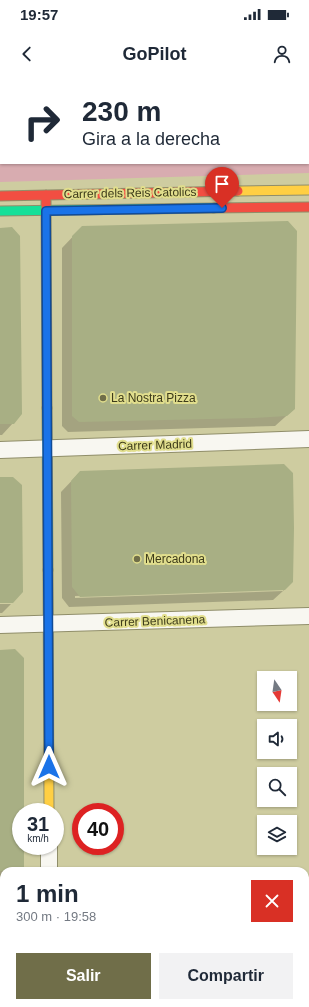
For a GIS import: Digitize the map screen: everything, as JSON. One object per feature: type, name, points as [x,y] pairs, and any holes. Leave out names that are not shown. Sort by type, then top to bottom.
[{"type":"street","name":"Carrer dels Reis Catolics","points":[[0,196],[309,190]]},
{"type":"street","points":[[46,195],[46,448],[49,803]]},
{"type":"street","name":"Carrer dels Reis Catolics","points":[[0,211],[309,207]]},
{"type":"street","name":"Carrer Madrid","points":[[0,450],[309,439]]},
{"type":"street","name":"Carrer Benicanena","points":[[0,625],[309,616]]},
{"type":"street","points":[[49,855],[49,867]]},
{"type":"shaded area","points":[[0,164],[309,164],[309,173],[0,182]]},
{"type":"building","points":[[288,221],[297,231],[295,409],[287,416],[254,418],[79,422],[72,416],[72,236],[82,226]]},
{"type":"building","points":[[12,227],[20,236],[22,414],[14,424],[0,424],[0,228]]},
{"type":"building","points":[[284,464],[293,473],[294,528],[293,582],[285,590],[80,597],[72,587],[71,481],[80,471]]},
{"type":"building","points":[[0,477],[13,477],[22,485],[23,592],[13,603],[0,603]]},
{"type":"building","points":[[15,649],[24,658],[24,803],[12,803],[12,855],[24,855],[24,867],[0,867],[0,650]]},
{"type":"traffic: fast","points":[[0,211],[214,208]]},
{"type":"traffic: fast","points":[[47,408],[48,570]]},
{"type":"traffic: slow","points":[[238,191],[309,190]]},
{"type":"traffic: slow","points":[[48,570],[49,803]]},
{"type":"traffic: jam","points":[[0,196],[238,191]]},
{"type":"traffic: jam","points":[[46,195],[47,408]]},
{"type":"traffic: jam","points":[[214,208],[309,207]]},
{"type":"place","name":"La Nostra Pizza","points":[[103,398]]},
{"type":"place","name":"Mercadona","points":[[137,559]]},
{"type":"route","points":[[49,767],[46,437],[46,211],[222,208]]}]
